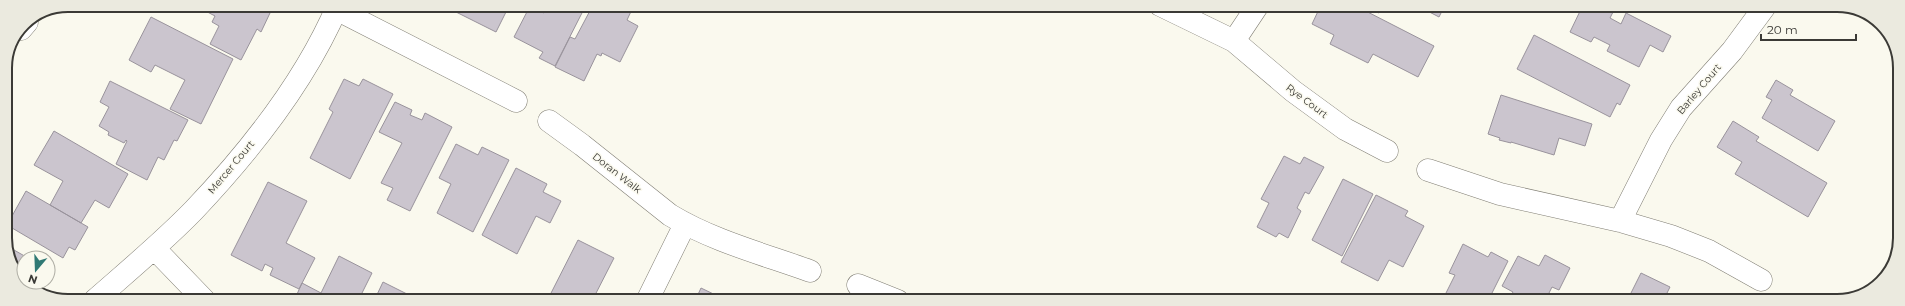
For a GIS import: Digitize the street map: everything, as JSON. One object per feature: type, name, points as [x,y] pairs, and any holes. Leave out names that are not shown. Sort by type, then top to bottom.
[{"type":"street","name":"Mercer Court","points":[[102,294],[193,211],[262,129],[294,85],[317,47],[334,12]]},
{"type":"street","name":"Mercer Court","points":[[347,12],[516,101]]},
{"type":"street","name":"Rye Court","points":[[1174,12],[1234,41],[1293,91],[1344,129],[1387,152]]},
{"type":"street","points":[[1234,41],[1253,12]]},
{"type":"street","name":"Barley Court","points":[[1620,221],[1651,159],[1681,108],[1732,51],[1761,12]]},
{"type":"street","name":"Doran Walk","points":[[549,121],[582,145],[670,215],[711,236],[810,271]]},
{"type":"street","points":[[1428,170],[1500,194],[1620,221],[1671,236],[1709,251],[1761,280]]},
{"type":"street","points":[[651,294],[686,224]]},
{"type":"street","points":[[154,248],[199,294]]},
{"type":"street","points":[[858,285],[880,294]]},
{"type":"building","points":[[207,12],[270,13],[261,32],[257,29],[241,60],[210,44],[219,26],[212,22],[215,16]]},
{"type":"building","points":[[456,12],[506,12],[496,32]]},
{"type":"building","points":[[527,12],[582,12],[555,66],[539,58],[543,52],[514,37]]},
{"type":"building","points":[[589,12],[631,12],[627,20],[638,26],[620,62],[602,53],[601,56],[597,54],[584,81],[555,67],[570,37],[575,39]]},
{"type":"building","points":[[1318,12],[1368,12],[1434,46],[1418,77],[1373,54],[1368,63],[1330,44],[1334,35],[1312,24]]},
{"type":"building","points":[[1429,12],[1442,12],[1439,17]]},
{"type":"building","points":[[1580,12],[1613,12],[1610,18],[1621,24],[1626,13],[1671,36],[1663,52],[1650,45],[1639,67],[1607,51],[1610,45],[1594,37],[1591,42],[1570,32]]},
{"type":"building","points":[[151,17],[233,59],[201,124],[170,109],[185,80],[155,65],[151,72],[129,60]]},
{"type":"building","points":[[1534,35],[1630,85],[1620,105],[1617,103],[1610,117],[1517,69]]},
{"type":"building","points":[[344,79],[359,86],[363,79],[393,94],[350,179],[310,158],[333,112],[329,109]]},
{"type":"building","points":[[1776,80],[1793,90],[1790,95],[1835,121],[1818,151],[1762,118],[1772,100],[1766,97]]},
{"type":"building","points":[[110,81],[188,120],[177,141],[174,140],[164,160],[158,157],[147,180],[116,164],[127,141],[126,140],[124,143],[108,135],[109,132],[99,126],[109,107],[100,102]]},
{"type":"building","points":[[1501,95],[1592,124],[1585,146],[1559,138],[1554,155],[1511,142],[1499,140],[1500,138],[1488,134]]},
{"type":"building","points":[[395,102],[412,110],[410,115],[422,120],[425,113],[452,127],[410,211],[387,200],[393,188],[381,183],[402,143],[379,132]]},
{"type":"building","points":[[1733,121],[1759,137],[1756,141],[1827,183],[1808,217],[1735,174],[1742,162],[1717,147]]},
{"type":"building","points":[[54,131],[128,174],[109,208],[95,200],[81,223],[50,205],[63,181],[34,165]]},
{"type":"building","points":[[456,144],[478,155],[482,147],[509,160],[473,232],[437,213],[451,184],[439,178]]},
{"type":"building","points":[[1284,156],[1300,164],[1304,157],[1324,167],[1309,194],[1305,192],[1297,208],[1301,211],[1288,238],[1279,233],[1276,237],[1257,227],[1269,203],[1261,199]]},
{"type":"building","points":[[516,168],[547,184],[543,192],[561,201],[550,223],[536,216],[517,254],[482,235]]},
{"type":"building","points":[[1343,179],[1373,194],[1342,256],[1312,240]]},
{"type":"building","points":[[268,182],[307,201],[286,243],[315,258],[299,289],[270,275],[273,268],[265,264],[262,271],[231,255]]},
{"type":"building","points":[[26,191],[88,227],[75,250],[69,247],[63,258],[56,254],[56,250],[49,250],[12,228],[12,216]]},
{"type":"building","points":[[1376,195],[1408,211],[1405,216],[1424,226],[1403,267],[1389,260],[1378,281],[1341,262]]},
{"type":"building","points":[[578,240],[614,258],[596,294],[551,294]]},
{"type":"building","points":[[1463,244],[1488,257],[1491,252],[1508,261],[1492,294],[1446,294],[1455,275],[1449,273]]},
{"type":"building","points":[[13,250],[16,251],[16,258],[15,256]]},
{"type":"building","points":[[1545,255],[1570,268],[1559,290],[1552,287],[1548,294],[1512,294],[1513,292],[1502,286],[1518,256],[1539,266]]},
{"type":"building","points":[[339,256],[372,273],[362,294],[297,294],[302,283],[321,293]]},
{"type":"building","points":[[1641,273],[1670,287],[1666,294],[1630,294]]},
{"type":"building","points":[[383,282],[407,294],[377,294]]},
{"type":"building","points":[[701,288],[713,294],[698,294]]}]
